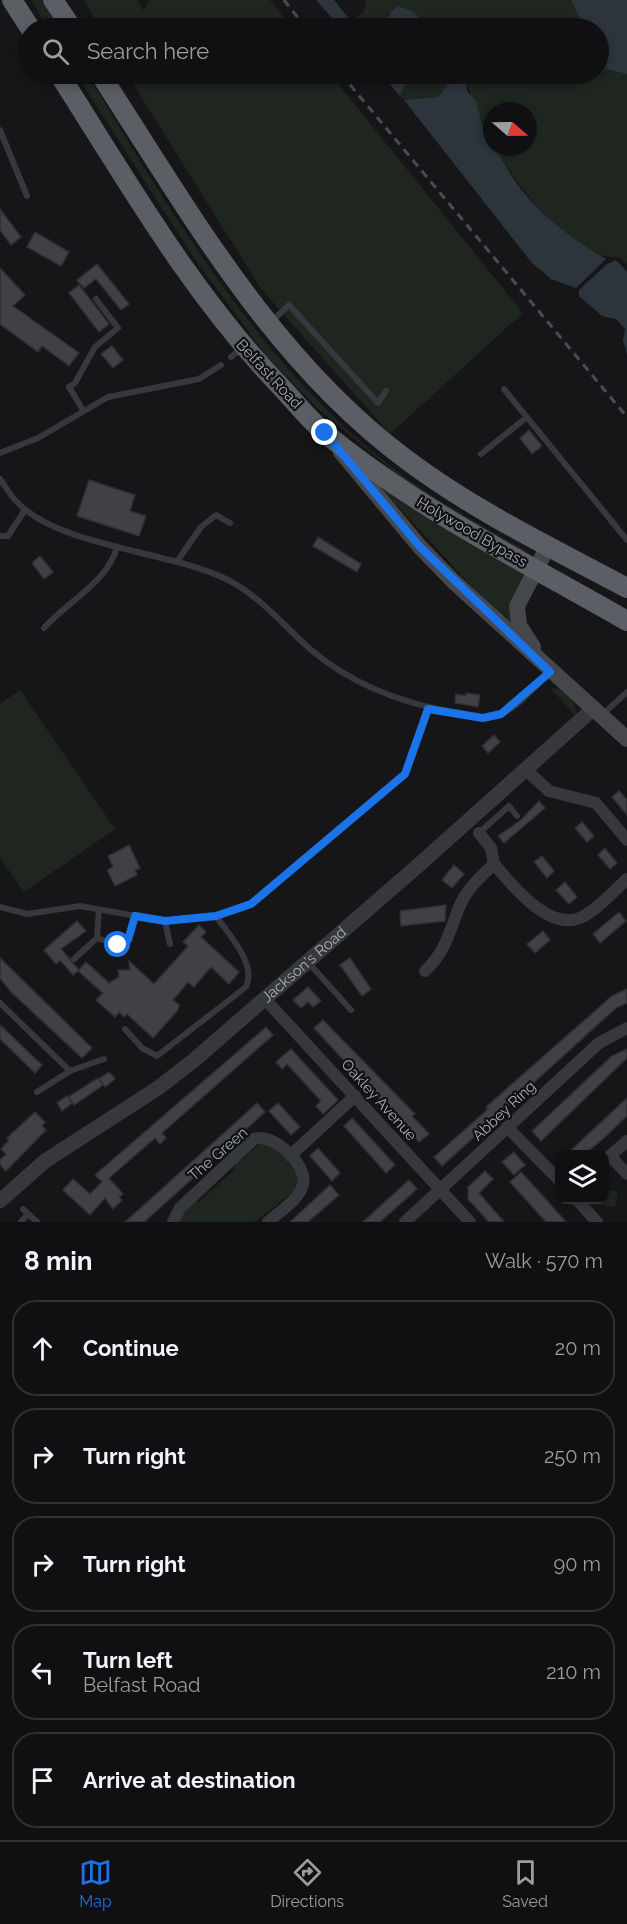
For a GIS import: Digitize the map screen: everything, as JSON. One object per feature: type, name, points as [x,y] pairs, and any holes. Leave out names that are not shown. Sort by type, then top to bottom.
[{"type":"highway","points":[[12,0],[24,18]]},
{"type":"highway","points":[[53,0],[65,18]]},
{"type":"highway","name":"Belfast Road","points":[[65,84],[237,352],[325,433]]},
{"type":"highway","points":[[106,84],[231,277],[270,324]]},
{"type":"highway","name":"Holywood Bypass","points":[[270,324],[297,357],[347,407],[405,459],[444,486],[627,588]]},
{"type":"highway","name":"Holywood Bypass","points":[[325,433],[392,484],[438,515],[627,621]]},
{"type":"main road","name":"Belfast Road","points":[[325,433],[420,547],[548,670],[627,739]]},
{"type":"main road","points":[[548,546],[520,598],[516,613],[522,630],[548,670]]},
{"type":"street","name":"Jackson's Road","points":[[0,1202],[45,1161],[158,1088],[265,999],[597,712]]},
{"type":"street","points":[[526,771],[549,791],[596,803],[627,840]]},
{"type":"street","points":[[479,833],[491,848],[494,864],[516,890],[547,915],[561,920],[583,917],[627,879]]},
{"type":"street","points":[[424,971],[439,958],[451,934],[462,902],[478,879],[494,864]]},
{"type":"street","name":"Oakley Avenue","points":[[265,999],[470,1222]]},
{"type":"street","name":"Abbey Ring","points":[[405,1222],[600,1043],[627,1028]]},
{"type":"street","points":[[290,1156],[355,1096]]},
{"type":"street","points":[[507,1126],[555,1176]]},
{"type":"street","name":"The Green","points":[[173,1222],[176,1211],[254,1139],[271,1138],[301,1169],[303,1186],[298,1194],[268,1222]]},
{"type":"street","points":[[609,1157],[627,1141]]},
{"type":"street","points":[[609,1160],[627,1174]]},
{"type":"street","points":[[581,1204],[597,1222]]},
{"type":"lane","points":[[0,130],[27,196]]},
{"type":"lane","points":[[83,410],[69,387],[75,383],[95,347],[118,328],[96,299]]},
{"type":"lane","points":[[270,324],[289,305],[378,403],[386,391]]},
{"type":"lane","points":[[0,453],[38,438],[108,397],[199,379],[221,366]]},
{"type":"lane","points":[[504,389],[627,540]]},
{"type":"lane","points":[[481,454],[527,417]]},
{"type":"lane","points":[[0,479],[25,510],[57,528],[117,547],[178,560],[227,580],[245,591],[331,666],[356,681],[428,709],[483,718],[501,714],[548,670]]},
{"type":"lane","points":[[0,536],[8,536],[25,510]]},
{"type":"lane","points":[[178,560],[201,527],[216,515],[230,523]]},
{"type":"lane","points":[[44,628],[61,609],[101,578],[108,569],[117,547]]},
{"type":"lane","points":[[597,712],[627,693]]},
{"type":"lane","points":[[0,907],[27,914],[72,906],[165,921],[232,913],[265,894],[405,774],[428,709]]},
{"type":"lane","points":[[479,833],[509,806],[518,816]]},
{"type":"lane","points":[[74,959],[97,938],[99,910]]},
{"type":"lane","points":[[97,938],[118,945],[128,940],[135,916]]},
{"type":"lane","points":[[125,1029],[142,1048],[157,1056],[246,987],[249,978],[247,963],[216,916]]},
{"type":"lane","points":[[165,921],[170,944]]},
{"type":"lane","points":[[307,961],[351,1010]]},
{"type":"lane","points":[[0,1003],[70,1071]]},
{"type":"lane","points":[[37,1092],[70,1071],[104,1059]]},
{"type":"lane","points":[[22,1209],[37,1222]]},
{"type":"lane","points":[[21,1222],[28,1214]]},
{"type":"shaded area","points":[[31,0],[41,0],[53,18],[42,18]]},
{"type":"shaded area","points":[[84,0],[137,0],[144,11],[149,0],[270,0],[285,18],[94,18]]},
{"type":"shaded area","points":[[316,0],[334,0],[348,18],[332,18]]},
{"type":"shaded area","points":[[366,0],[627,0],[627,265],[619,257],[603,255],[585,247],[566,234],[531,199],[504,162],[501,156],[537,156],[537,102],[483,102],[483,124],[468,84],[609,84],[609,18],[419,18],[414,12],[388,14],[386,18],[356,18],[364,11]]},
{"type":"shaded area","points":[[571,0],[627,0],[627,74],[609,70],[609,18],[580,18]]},
{"type":"shaded area","points":[[398,6],[414,12],[419,18],[387,18]]},
{"type":"shaded area","points":[[82,84],[93,84],[156,187],[230,297],[271,349],[315,398],[363,444],[416,485],[456,511],[525,550],[524,553],[408,483],[318,409],[268,358],[196,261]]},
{"type":"shaded area","points":[[133,84],[338,84],[523,313],[390,434],[261,289]]},
{"type":"shaded area","points":[[390,84],[405,84],[400,96]]},
{"type":"shaded area","points":[[405,84],[449,84],[438,97],[404,100],[400,96]]},
{"type":"shaded area","points":[[449,84],[467,84],[467,91],[476,101],[483,126],[483,156],[500,156],[516,182],[542,212],[572,237],[606,259],[576,288],[551,279],[532,263],[404,100],[438,97]]},
{"type":"shaded area","points":[[616,260],[627,272],[627,355],[623,340],[625,329],[616,319],[602,316],[579,296],[579,290],[607,264]]},
{"type":"shaded area","points":[[378,485],[524,574],[510,614],[511,622],[520,639]]},
{"type":"shaded area","points":[[558,688],[574,703],[576,716],[551,689]]},
{"type":"shaded area","points":[[20,690],[115,829],[24,892],[0,858],[0,704]]},
{"type":"shaded area","points":[[261,1143],[275,1148],[296,1171],[298,1179],[295,1190],[255,1222],[180,1222],[182,1215],[195,1201],[199,1202],[235,1169],[235,1164]]},
{"type":"shaded area","points":[[609,1190],[618,1191],[615,1207],[593,1204],[609,1204]]},
{"type":"building","points":[[0,209],[21,237],[11,245],[0,230]]},
{"type":"building","points":[[35,232],[69,252],[61,266],[27,247]]},
{"type":"building","points":[[97,264],[129,304],[121,310],[96,279],[84,288],[77,280]]},
{"type":"building","points":[[0,268],[25,295],[13,306],[79,353],[69,366],[42,346],[38,352],[0,324]]},
{"type":"building","points":[[79,285],[109,324],[99,332],[69,293]]},
{"type":"building","points":[[112,346],[123,360],[113,368],[101,354]]},
{"type":"building","points":[[529,430],[542,446],[532,454],[520,438]]},
{"type":"building","points":[[89,480],[135,495],[130,511],[146,516],[139,536],[77,516]]},
{"type":"building","points":[[318,537],[361,564],[357,572],[313,546]]},
{"type":"building","points":[[40,556],[53,572],[44,579],[32,563]]},
{"type":"building","points":[[466,693],[480,695],[478,707],[455,703],[456,694],[466,696]]},
{"type":"building","points":[[494,735],[500,742],[488,753],[482,746]]},
{"type":"building","points":[[619,791],[627,800],[627,815],[612,797]]},
{"type":"building","points":[[539,801],[545,808],[504,843],[498,836],[521,820]]},
{"type":"building","points":[[582,822],[594,836],[587,842],[575,828]]},
{"type":"building","points":[[129,845],[140,868],[135,870],[137,875],[115,886],[107,870],[113,867],[108,856]]},
{"type":"building","points":[[605,848],[617,863],[610,869],[598,855]]},
{"type":"building","points":[[542,856],[554,871],[547,878],[534,862]]},
{"type":"building","points":[[454,865],[464,874],[452,888],[442,880]]},
{"type":"building","points":[[565,882],[577,897],[569,904],[556,890]]},
{"type":"building","points":[[446,905],[445,921],[401,926],[400,911]]},
{"type":"building","points":[[619,912],[626,921],[600,943],[593,934]]},
{"type":"building","points":[[77,921],[86,931],[61,949],[79,970],[86,962],[109,983],[119,977],[118,970],[130,970],[129,961],[154,984],[188,946],[183,942],[199,925],[206,932],[201,937],[239,972],[229,984],[211,967],[194,987],[188,982],[173,1000],[179,1005],[178,1010],[153,1038],[127,1014],[124,1017],[119,1012],[115,1017],[96,1000],[103,993],[78,971],[73,975],[60,960],[56,964],[44,950]]},
{"type":"building","points":[[543,931],[550,940],[535,953],[527,944]]},
{"type":"building","points":[[0,958],[92,1048],[82,1058],[10,991],[0,978]]},
{"type":"building","points":[[350,958],[371,989],[362,996],[340,965]]},
{"type":"building","points":[[308,987],[321,1001],[313,1007],[308,1002],[301,1008],[293,1000]]},
{"type":"building","points":[[627,989],[627,1003],[616,1008],[442,1166],[434,1157],[488,1109],[486,1107],[612,996]]},
{"type":"building","points":[[323,1020],[415,1114],[412,1116],[429,1134],[419,1142],[314,1028]]},
{"type":"building","points":[[0,1025],[42,1065],[35,1073],[0,1039]]},
{"type":"building","points":[[266,1027],[273,1035],[162,1133],[166,1138],[160,1144],[155,1138],[109,1178],[123,1194],[119,1197],[122,1200],[113,1209],[105,1198],[90,1215],[63,1190],[73,1179],[90,1194],[102,1182],[95,1175]]},
{"type":"building","points":[[291,1049],[338,1100],[323,1114],[316,1106],[321,1101],[287,1064],[282,1069],[276,1062]]},
{"type":"building","points":[[627,1049],[627,1058],[541,1141],[532,1131],[612,1056]]},
{"type":"building","points":[[109,1072],[115,1079],[105,1087],[99,1079]]},
{"type":"building","points":[[98,1078],[103,1085],[74,1105],[68,1097]]},
{"type":"building","points":[[67,1096],[72,1103],[62,1111],[57,1103]]},
{"type":"building","points":[[627,1098],[627,1116],[606,1136],[590,1150],[571,1150]]},
{"type":"building","points":[[257,1103],[265,1112],[192,1179],[144,1222],[125,1222]]},
{"type":"building","points":[[278,1103],[300,1127],[291,1135],[269,1111]]},
{"type":"building","points":[[35,1112],[45,1122],[42,1126],[46,1130],[6,1171],[0,1165],[0,1160],[6,1154],[1,1149],[9,1140],[7,1138]]},
{"type":"building","points":[[352,1118],[395,1165],[386,1173],[344,1126]]},
{"type":"building","points":[[318,1148],[340,1173],[332,1181],[310,1156]]},
{"type":"building","points":[[514,1152],[525,1165],[514,1175],[502,1162]]},
{"type":"building","points":[[485,1171],[493,1179],[479,1193],[504,1222],[489,1222],[468,1199],[468,1187]]},
{"type":"building","points":[[521,1172],[566,1222],[546,1222],[510,1182]]},
{"type":"building","points":[[409,1180],[417,1189],[380,1222],[363,1222]]},
{"type":"building","points":[[330,1185],[339,1195],[308,1222],[290,1222]]},
{"type":"railway","points":[[284,0],[298,18]]},
{"type":"railway","points":[[349,84],[627,417]]},
{"type":"route","points":[[118,945],[128,940],[135,916],[165,921],[216,916],[232,913],[251,904],[405,774],[428,709],[483,718],[501,714],[516,704],[550,672],[420,547],[325,433]]}]
